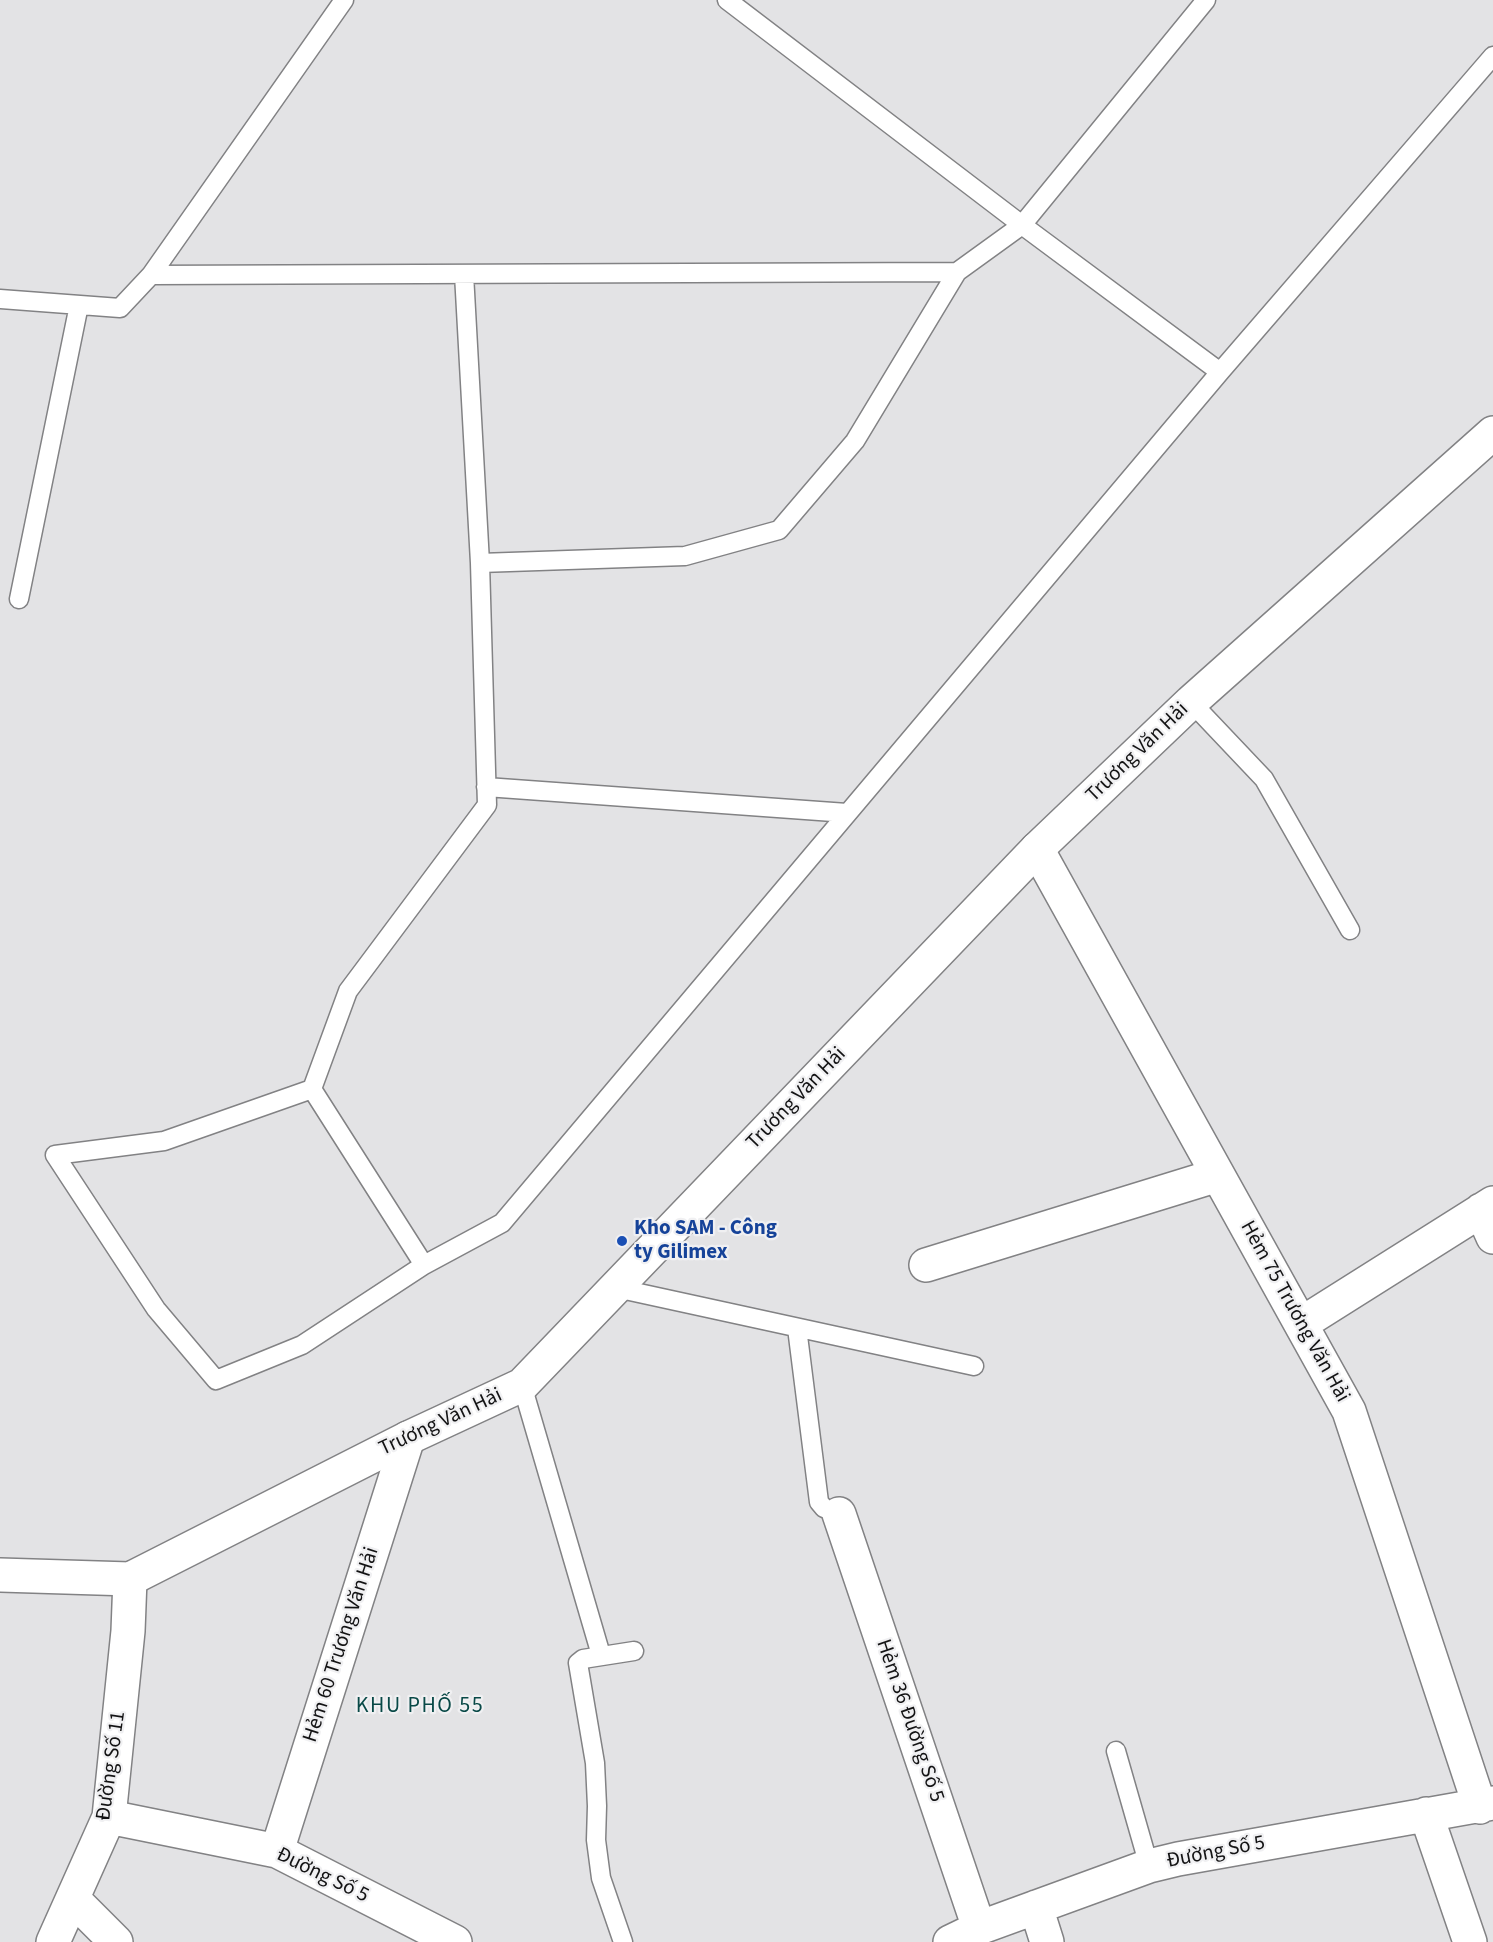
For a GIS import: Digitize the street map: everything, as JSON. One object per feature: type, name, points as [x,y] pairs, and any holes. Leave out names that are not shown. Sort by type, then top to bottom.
[{"type":"street","name":"Trương Văn Hải","points":[[0,1575],[130,1579],[408,1438],[522,1385],[1037,849],[1191,702],[1493,433]]},
{"type":"street","name":"Hẻm 75 Trương Văn Hải","points":[[1037,849],[1349,1411],[1487,1805]]},
{"type":"street","points":[[926,1265],[1218,1175]]},
{"type":"street","points":[[1301,1324],[1489,1217]]},
{"type":"street","name":"Hẻm 60 Trương Văn Hải","points":[[277,1851],[408,1438]]},
{"type":"street","name":"Hẻm 36 Đường Số 5","points":[[839,1514],[980,1928]]},
{"type":"street","name":"Đường Số 11","points":[[53,1942],[109,1818],[128,1631],[130,1579]]},
{"type":"street","name":"Đường Số 5","points":[[950,1942],[980,1928],[1149,1866],[1426,1814],[1487,1805]]},
{"type":"street","points":[[1426,1814],[1470,1942]]},
{"type":"street","name":"Đường Số 5","points":[[109,1818],[277,1851],[455,1942]]},
{"type":"street","points":[[73,1899],[116,1942]]},
{"type":"street","points":[[1036,1907],[1047,1942]]},
{"type":"lane","points":[[0,299],[120,308],[151,275],[344,0]]},
{"type":"lane","points":[[727,0],[1022,225],[1220,372]]},
{"type":"lane","points":[[480,563],[685,556],[778,530],[855,441],[957,272],[1022,225],[1206,0]]},
{"type":"lane","points":[[312,1089],[165,1141],[55,1155],[156,1309],[216,1380],[302,1345],[424,1265],[502,1223],[1220,372],[1493,56]]},
{"type":"lane","points":[[151,275],[957,272]]},
{"type":"lane","points":[[312,1089],[348,991],[487,805],[480,563],[464,274]]},
{"type":"lane","points":[[19,599],[79,305]]},
{"type":"lane","points":[[1191,702],[1264,778],[1350,930]]},
{"type":"lane","points":[[486,787],[847,813]]},
{"type":"lane","points":[[312,1089],[424,1265]]},
{"type":"lane","points":[[616,1288],[974,1366]]},
{"type":"lane","points":[[797,1328],[819,1502],[824,1508],[839,1514]]},
{"type":"lane","points":[[522,1385],[601,1656]]},
{"type":"lane","points":[[623,1942],[601,1878],[596,1840],[595,1763],[578,1663],[583,1659],[634,1651]]},
{"type":"lane","points":[[1116,1751],[1149,1866]]},
{"type":"place","name":"Kho SAM - Công ty Gilimex","points":[[622,1241]]},
{"type":"district","name":"KHU PHỐ 55","points":[[420,1707]]}]
